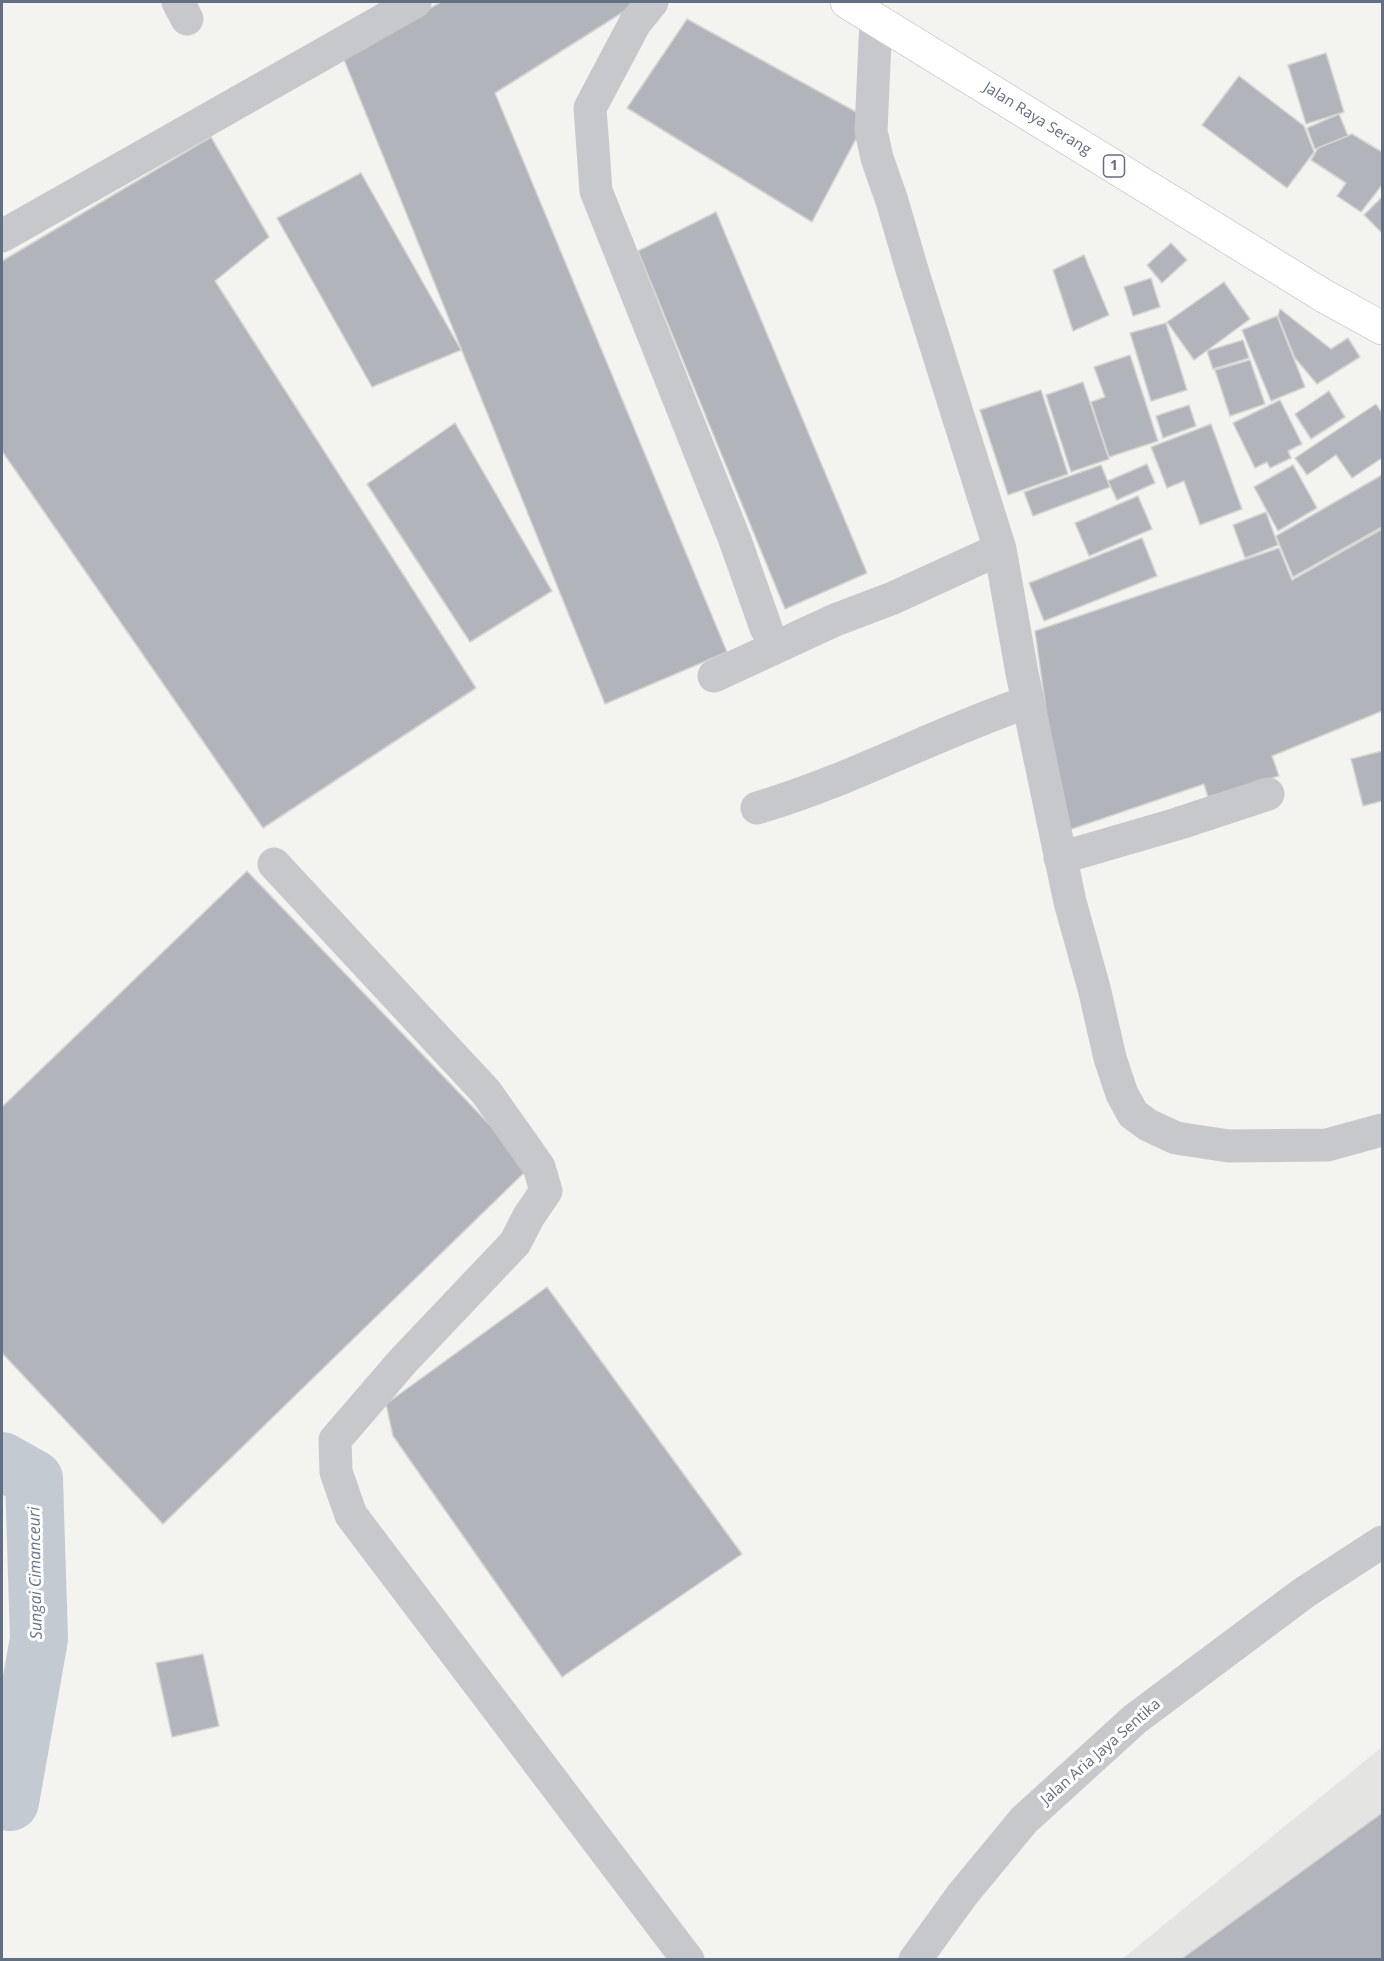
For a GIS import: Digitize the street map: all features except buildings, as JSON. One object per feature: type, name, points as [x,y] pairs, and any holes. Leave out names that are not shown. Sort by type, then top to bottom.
[{"type":"highway","name":"Jalan Raya Serang","points":[[847,2],[1324,296],[1383,328]]},
{"type":"street","points":[[2,236],[416,2]]},
{"type":"street","points":[[652,2],[635,23],[590,108],[596,191],[735,540],[766,628]]},
{"type":"street","points":[[876,19],[871,130],[877,158],[1000,549],[1060,858],[1110,1058],[1122,1094],[1133,1113],[1148,1125],[1176,1138],[1229,1146],[1327,1145],[1383,1130]]},
{"type":"street","points":[[714,676],[835,620],[893,598],[1000,549]]},
{"type":"street","points":[[757,808],[796,796],[933,738],[1028,702]]},
{"type":"street","points":[[1060,858],[1177,824],[1268,794]]},
{"type":"street","points":[[274,864],[486,1092],[539,1167],[546,1191],[529,1216],[515,1243],[403,1361],[335,1440],[336,1472],[351,1515],[688,1959]]},
{"type":"street","name":"Jalan Aria Jaya Sentika","points":[[915,1959],[962,1895],[1024,1820],[1135,1719],[1305,1592],[1383,1542]]},
{"type":"shaded area","points":[[1382,1747],[1382,1959],[1122,1959]]},
{"type":"waterway","name":"Sungai Cimanceuri","points":[[2,1461],[34,1479],[39,1639],[10,1802],[2,1801]]}]
